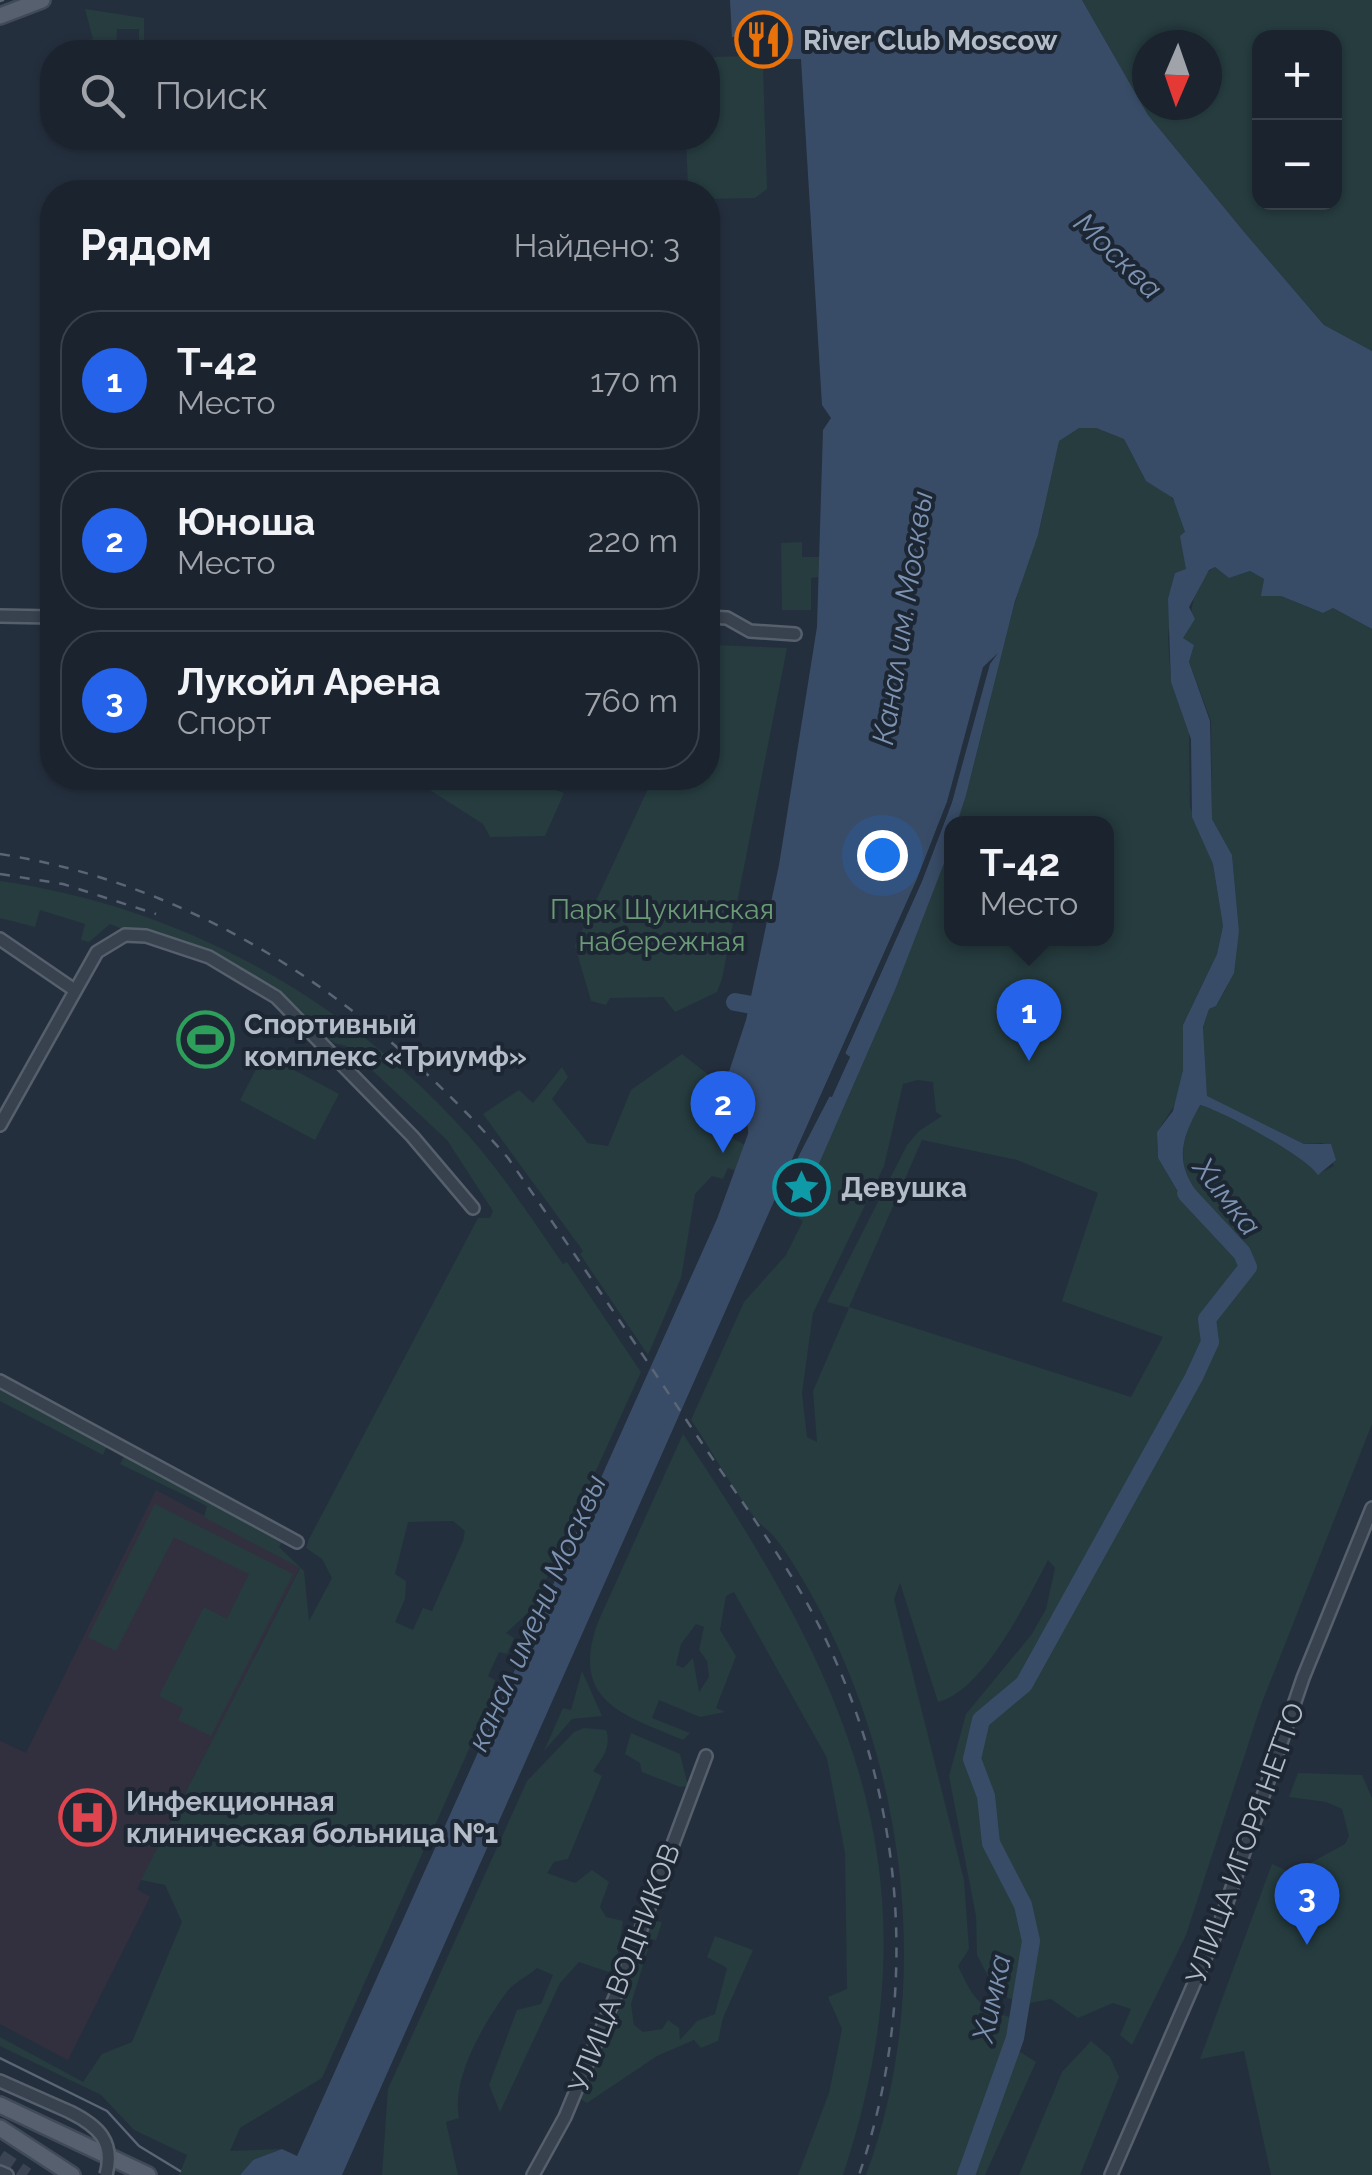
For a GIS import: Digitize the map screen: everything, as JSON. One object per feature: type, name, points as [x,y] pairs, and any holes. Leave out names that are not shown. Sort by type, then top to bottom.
[{"type":"main road","points":[[0,16],[42,0]]},
{"type":"main road","points":[[0,2105],[148,2175]]},
{"type":"main road","points":[[0,2128],[72,2175]]},
{"type":"street","points":[[0,616],[40,617]]},
{"type":"street","points":[[720,618],[750,631],[795,634]]},
{"type":"street","points":[[0,1125],[97,952],[126,935],[158,938],[210,957],[276,997],[412,1136],[473,1208]]},
{"type":"street","points":[[0,939],[73,989]]},
{"type":"street","points":[[0,1381],[297,1542]]},
{"type":"street","name":"УЛИЦА ИГОРЯ НЕТТО","points":[[1111,2175],[1219,1926],[1303,1678],[1372,1508]]},
{"type":"street","name":"УЛИЦА ВОДНИКОВ","points":[[532,2175],[565,2117],[620,1985],[706,1756]]},
{"type":"street","points":[[0,2081],[98,2128],[106,2140],[106,2175]]},
{"type":"street","points":[[0,2172],[8,2175]]},
{"type":"shaded area","name":"Инфекционная клиническая больница №1","points":[[156,1490],[300,1567],[137,1889],[150,1897],[68,2060],[0,2024],[0,1741],[26,1753]]},
{"type":"green space","points":[[1082,0],[1372,0],[1372,351],[1325,326],[1152,120],[1222,120],[1222,30],[1132,30],[1132,87]]},
{"type":"green space","points":[[85,9],[144,18],[144,40],[139,40],[139,29],[117,29],[117,40],[90,40],[93,39]]},
{"type":"green space","points":[[750,56],[763,67],[767,189],[755,198],[720,199],[720,180],[688,180],[686,150],[720,150],[720,57]]},
{"type":"green space","points":[[1096,428],[1124,439],[1146,481],[1166,491],[1175,502],[1185,532],[1187,570],[1175,573],[1168,637],[1171,682],[1189,730],[1190,807],[1213,864],[1223,926],[1217,954],[1183,1025],[1183,1070],[1176,1103],[1157,1132],[1157,1143],[1158,1158],[1177,1190],[1200,1211],[1201,1197],[1187,1174],[1183,1152],[1199,1105],[1263,1135],[1318,1174],[1334,1166],[1323,1143],[1304,1144],[1207,1097],[1203,1027],[1209,1009],[1216,1006],[1228,985],[1239,931],[1232,855],[1212,819],[1211,721],[1189,662],[1194,645],[1182,638],[1200,582],[1215,567],[1229,578],[1250,571],[1264,579],[1262,596],[1281,596],[1323,613],[1333,608],[1372,629],[1372,1424],[1261,1705],[1186,1935],[1132,2045],[1120,2035],[1131,2009],[1113,2003],[1078,2018],[1051,1999],[1030,2003],[1008,1998],[993,1986],[977,1955],[976,1916],[949,1776],[966,1714],[1032,1634],[1046,1609],[1055,1568],[1048,1560],[1016,1620],[972,1681],[938,1702],[900,1583],[894,1599],[964,1880],[969,1949],[958,1966],[982,2004],[1019,2024],[1023,2029],[1014,2048],[1036,2062],[985,2175],[866,2175],[888,2102],[900,2026],[904,1949],[899,1872],[887,1795],[866,1720],[838,1648],[803,1580],[780,1544],[748,1508],[691,1420],[744,1302],[786,1255],[803,1221],[787,1210],[792,1196],[778,1189],[789,1166],[818,1166],[895,990],[944,859],[944,946],[1114,946],[1114,816],[959,816],[1014,606],[1041,525],[1050,461],[1066,433]],"holes":[[[933,1082],[936,1112],[942,1116],[919,1131],[907,1145],[827,1302],[849,1308],[813,1391],[817,1442],[807,1437],[802,1393],[813,1313],[884,1166],[903,1084]],[[922,1140],[1017,1160],[1098,1193],[1062,1301],[1163,1337],[1131,1397],[849,1307]]]},
{"type":"green space","points":[[802,542],[802,557],[819,557],[819,577],[811,578],[811,610],[782,610],[781,543]]},
{"type":"green space","name":"Парк Щукинская набережная","points":[[720,645],[787,648],[717,992],[675,1012],[663,997],[610,998],[606,1005],[591,1001],[575,946],[647,790],[720,790]]},
{"type":"green space","points":[[430,790],[564,793],[545,836],[490,837],[483,824]]},
{"type":"green space","points":[[0,881],[67,894],[133,912],[196,937],[256,966],[314,1001],[369,1041],[468,1135],[563,1264],[567,1262],[641,1372],[533,1608],[506,1633],[514,1638],[507,1654],[499,1652],[488,1676],[495,1680],[486,1711],[322,2078],[240,2128],[230,2151],[282,2149],[253,2160],[240,2175],[179,2175],[187,2155],[134,2130],[101,2095],[0,2046],[0,2037],[83,2082],[102,2054],[132,2042],[182,1922],[165,1885],[141,1880],[300,1568],[204,1517],[207,1506],[120,1464],[125,1455],[283,1540],[279,1547],[304,1571],[309,1621],[332,1578],[322,1559],[306,1548],[309,1539],[478,1218],[490,1218],[493,1211],[447,1140],[346,1046],[334,1043],[210,952],[146,928],[122,929],[110,924],[89,942],[81,940],[85,924],[40,910],[35,927],[0,918]],"holes":[[[453,1521],[465,1531],[432,1611],[423,1608],[413,1630],[395,1622],[405,1599],[406,1581],[395,1574],[408,1522]]]},
{"type":"green space","points":[[264,1054],[339,1094],[315,1140],[240,1100]]},
{"type":"green space","points":[[682,1054],[724,1087],[721,1132],[745,1145],[736,1171],[728,1168],[723,1179],[712,1176],[695,1194],[681,1278],[648,1355],[580,1254],[583,1251],[483,1114],[519,1090],[533,1103],[562,1067],[568,1077],[552,1099],[588,1143],[608,1146],[631,1090]]},
{"type":"green space","points":[[0,1390],[107,1446],[103,1455],[0,1401]]},
{"type":"green space","points":[[683,1434],[791,1611],[832,1697],[862,1784],[880,1873],[883,1967],[872,2067],[843,2175],[798,2175],[829,2093],[842,2029],[828,1997],[847,1989],[845,1853],[827,1758],[734,1592],[726,1596],[720,1630],[736,1656],[716,1708],[725,1712],[700,1717],[659,1700],[652,1718],[690,1733],[683,1740],[623,1713],[597,1688],[591,1671],[591,1649],[598,1622]],"holes":[[[696,1624],[704,1627],[699,1650],[707,1661],[709,1677],[699,1692],[693,1658],[683,1668],[676,1665],[681,1644]]]},
{"type":"green space","points":[[155,1504],[293,1574],[211,1736],[178,1720],[183,1708],[159,1696],[204,1607],[227,1619],[249,1574],[174,1537],[116,1651],[88,1637]]},
{"type":"green space","points":[[582,1671],[602,1716],[572,1719],[544,1751],[563,1708],[571,1710]]},
{"type":"green space","points":[[584,1728],[606,1730],[607,1747],[593,1771],[602,1776],[568,1859],[554,1862],[547,1873],[575,1883],[592,1870],[609,1882],[600,1907],[606,1917],[623,1921],[616,1964],[609,1972],[579,1962],[560,1983],[500,2112],[489,2085],[517,2010],[541,2004],[553,1975],[537,1968],[512,1986],[488,2021],[464,2070],[459,2118],[446,2122],[458,2175],[382,2175],[388,2089],[527,1781],[574,1732]]},
{"type":"green space","points":[[631,1733],[680,1754],[688,1786],[680,1787],[642,1772],[640,1763],[625,1754]]},
{"type":"green space","points":[[1298,1773],[1362,1775],[1372,1798],[1372,2175],[1271,2175],[1244,2051],[1200,2059],[1272,1864],[1292,1873],[1345,1844],[1349,1836],[1342,1809],[1326,1802],[1289,1797]]},
{"type":"green space","points":[[649,1920],[662,1922],[656,1940],[651,1939],[631,2004],[634,2025],[643,2032],[662,2029],[668,2020],[679,2028],[680,2040],[697,2021],[715,2014],[727,1968],[707,1957],[715,1936],[753,1950],[723,2018],[718,2041],[701,2048],[694,2040],[657,2056],[587,2103],[581,2099],[581,2086]]},
{"type":"green space","points":[[1091,2041],[1110,2057],[1119,2077],[1080,2175],[1019,2175],[1062,2072]]},
{"type":"water","points":[[730,0],[1082,0],[1132,87],[1132,120],[1152,120],[1324,325],[1372,351],[1372,629],[1333,608],[1323,613],[1281,596],[1261,596],[1264,579],[1250,571],[1229,578],[1215,567],[1209,570],[1189,607],[1195,619],[1183,638],[1194,645],[1189,662],[1210,721],[1212,819],[1232,855],[1239,931],[1234,973],[1216,1006],[1209,1009],[1203,1027],[1207,1096],[1304,1144],[1331,1144],[1336,1160],[1318,1175],[1263,1135],[1200,1105],[1183,1152],[1187,1174],[1201,1197],[1200,1211],[1177,1190],[1158,1158],[1157,1132],[1173,1111],[1183,1070],[1183,1025],[1217,954],[1223,926],[1213,864],[1192,817],[1191,739],[1171,682],[1168,599],[1175,573],[1186,569],[1180,536],[1185,532],[1173,498],[1146,481],[1124,439],[1096,428],[1079,428],[1059,441],[1038,535],[1015,601],[959,816],[947,816],[990,656],[947,802],[917,879],[342,2175],[240,2175],[253,2160],[282,2149],[297,2156],[717,1219],[748,1134],[742,1108],[724,1087],[746,1020],[779,865],[817,627],[823,430],[831,418],[822,405],[801,59],[779,59],[778,36],[732,37]]},
{"type":"water","points":[[944,823],[944,863],[895,990],[818,1166],[793,1167],[850,1057],[845,1054]]},
{"type":"pier","points":[[998,653],[990,664],[952,802],[922,881],[845,1053],[850,1057],[832,1097],[827,1096],[793,1167],[789,1166],[917,879],[947,802],[983,667]]},
{"type":"waterway","points":[[735,1002],[769,1008]]},
{"type":"waterway","name":"Химка","points":[[966,2175],[1015,2038],[1031,1941],[1023,1905],[991,1843],[986,1796],[972,1759],[981,1720],[1024,1684],[1194,1377],[1210,1342],[1207,1319],[1248,1267],[1242,1253],[1186,1193]]},
{"type":"tunnel","points":[[0,2157],[27,2175]]},
{"type":"tram line","points":[[0,2058],[107,2111],[139,2146],[180,2171]]},
{"type":"railway","points":[[0,854],[75,870],[147,894],[215,924],[281,961],[343,1003],[401,1051],[508,1158],[771,1544],[832,1653],[860,1724],[880,1798],[892,1873],[896,1949],[892,2025],[880,2101],[859,2175]]},
{"type":"railway","points":[[0,874],[63,884],[156,914]]},
{"type":"place","name":"River Club Moscow","points":[[764,40]]},
{"type":"place","name":"Спортивный комплекс «Триумф»","points":[[205,1040]]},
{"type":"place","name":"Т-42","points":[[1029,1061]]},
{"type":"place","name":"Юноша","points":[[723,1153]]},
{"type":"place","name":"Девушка","points":[[802,1187]]},
{"type":"place","name":"Инфекционная клиническая больница №1","points":[[87,1817]]},
{"type":"place","name":"Лукойл Арена","points":[[1307,1945]]},
{"type":"water label","name":"Москва","points":[[1118,256]]},
{"type":"water label","name":"Канал им. Москвы","points":[[903,618]]},
{"type":"water label","name":"канал имени Москвы","points":[[537,1613]]}]
